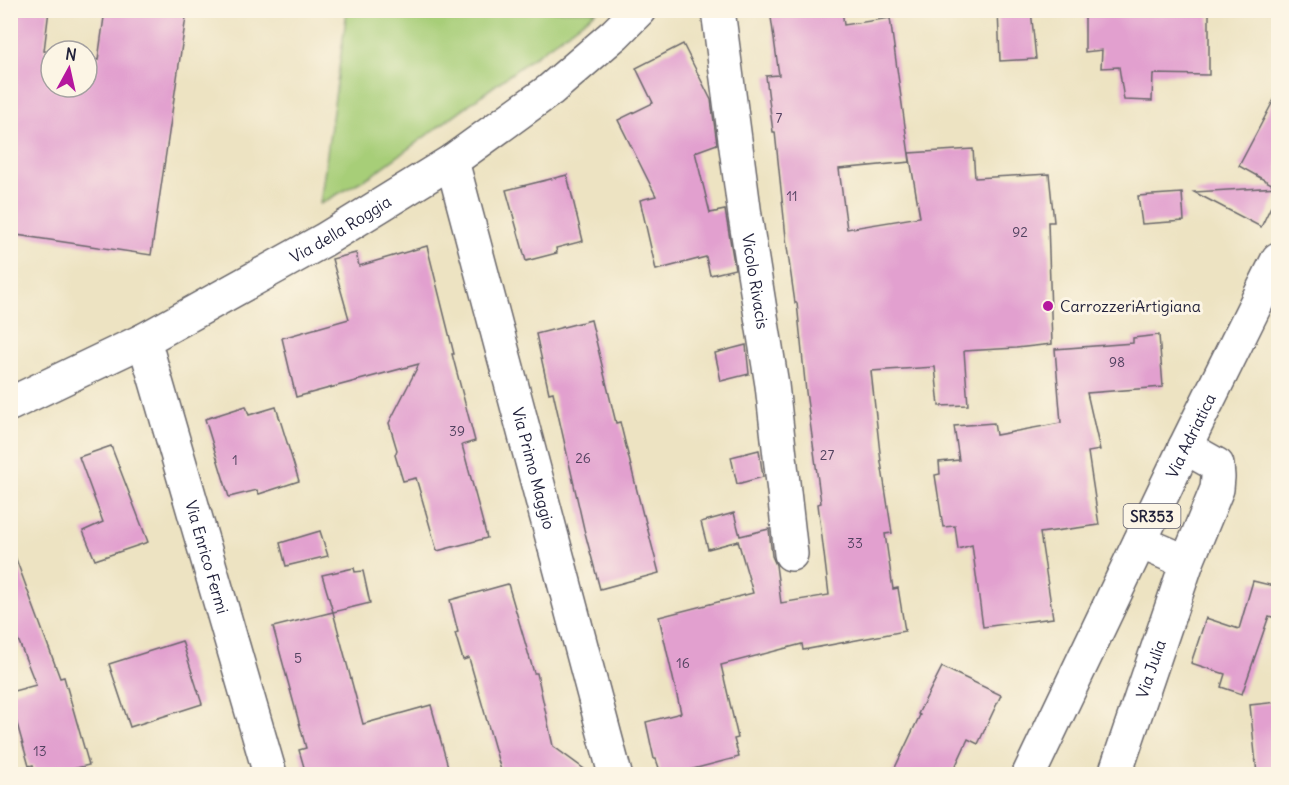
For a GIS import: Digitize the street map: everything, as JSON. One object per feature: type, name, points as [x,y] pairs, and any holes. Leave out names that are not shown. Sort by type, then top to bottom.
[{"type":"street","name":"Via della Roggia","points":[[10,404],[144,340],[324,240],[452,161],[550,90],[615,34],[639,10]]},
{"type":"street","name":"Vicolo Rivacis","points":[[718,10],[745,216],[772,386],[791,554]]},
{"type":"street","name":"Via Primo Maggio","points":[[452,161],[615,774]]},
{"type":"street","name":"Via Adriatica","points":[[1029,774],[1185,447],[1278,259]]},
{"type":"street","name":"Via Enrico Fermi","points":[[144,340],[270,774]]},
{"type":"street","name":"Via Julia","points":[[1115,774],[1187,562],[1217,489],[1217,465],[1185,447]]},
{"type":"street","points":[[1140,542],[1187,562]]},
{"type":"green space","points":[[347,10],[597,11],[372,175],[320,204]]},
{"type":"building","points":[[10,10],[49,10],[45,39],[39,39],[39,99],[99,99],[99,53],[105,10],[187,10],[151,255],[10,234]]},
{"type":"building","points":[[770,10],[842,10],[844,25],[890,18],[910,162],[839,169],[847,229],[920,217],[909,153],[973,149],[975,178],[1049,174],[1054,222],[1048,222],[1052,344],[964,351],[968,405],[939,406],[935,367],[871,371],[892,533],[885,534],[893,589],[898,588],[905,631],[803,650],[802,644],[721,665],[738,738],[734,739],[739,757],[674,774],[661,774],[656,759],[654,759],[646,722],[681,713],[659,617],[753,593],[738,541],[708,549],[701,522],[734,513],[740,536],[769,529],[781,603],[829,595],[818,504],[821,503],[797,303],[795,303],[787,247],[775,132],[773,132],[766,76],[779,75]]},
{"type":"building","points":[[998,10],[1031,10],[1036,59],[1000,61]]},
{"type":"building","points":[[1085,10],[1209,10],[1209,75],[1153,74],[1152,101],[1124,100],[1119,67],[1101,68],[1102,50],[1085,52]]},
{"type":"building","points":[[683,44],[711,100],[717,144],[695,152],[710,213],[725,210],[735,269],[710,275],[706,257],[656,270],[640,200],[656,196],[618,120],[653,103],[636,68]]},
{"type":"building","points":[[1278,92],[1278,192],[1261,227],[1194,192],[1277,187],[1239,166]]},
{"type":"building","points":[[567,175],[583,241],[556,248],[557,253],[526,261],[506,190]]},
{"type":"building","points":[[1182,193],[1184,221],[1142,224],[1138,196]]},
{"type":"building","points":[[427,246],[475,441],[462,445],[487,538],[437,551],[416,478],[403,481],[389,423],[419,364],[296,397],[282,338],[349,319],[332,259],[356,253],[359,266]]},
{"type":"building","points":[[591,320],[616,423],[620,422],[659,573],[600,589],[553,392],[549,393],[536,334]]},
{"type":"building","points":[[1159,335],[1163,387],[1087,393],[1100,450],[1088,452],[1099,525],[1040,533],[1053,618],[983,627],[972,545],[958,549],[955,526],[943,527],[935,475],[940,474],[939,462],[959,460],[954,426],[994,423],[996,435],[1061,423],[1055,349],[1133,343],[1133,338]]},
{"type":"building","points":[[746,345],[749,374],[721,381],[715,353]]},
{"type":"building","points":[[246,406],[249,415],[276,407],[299,481],[259,494],[257,490],[229,497],[205,419]]},
{"type":"building","points":[[111,446],[148,542],[95,560],[83,531],[103,522],[79,457]]},
{"type":"building","points":[[759,450],[763,477],[737,484],[731,457]]},
{"type":"building","points":[[320,531],[328,556],[286,566],[280,543]]},
{"type":"building","points":[[13,551],[60,678],[64,677],[89,765],[52,774],[35,774],[33,765],[29,766],[10,699],[10,692],[36,685],[10,619],[10,552]]},
{"type":"building","points":[[354,568],[355,572],[363,571],[370,603],[333,612],[322,575]]},
{"type":"building","points":[[1253,581],[1278,587],[1278,619],[1269,616],[1242,694],[1221,687],[1225,674],[1191,663],[1206,618],[1239,629]]},
{"type":"building","points":[[508,584],[534,673],[537,673],[553,746],[591,774],[502,774],[469,658],[463,660],[455,633],[458,632],[450,600]]},
{"type":"building","points":[[333,612],[363,724],[431,705],[450,774],[306,774],[299,750],[306,748],[273,627]]},
{"type":"building","points":[[182,641],[202,704],[130,727],[109,664]]},
{"type":"building","points":[[942,667],[1001,695],[978,744],[968,739],[952,774],[892,774],[920,715],[918,714]]},
{"type":"building","points":[[1278,702],[1278,774],[1257,774],[1250,705]]},
{"type":"place","name":"CarrozzeriArtigiana","points":[[1048,306]]}]
